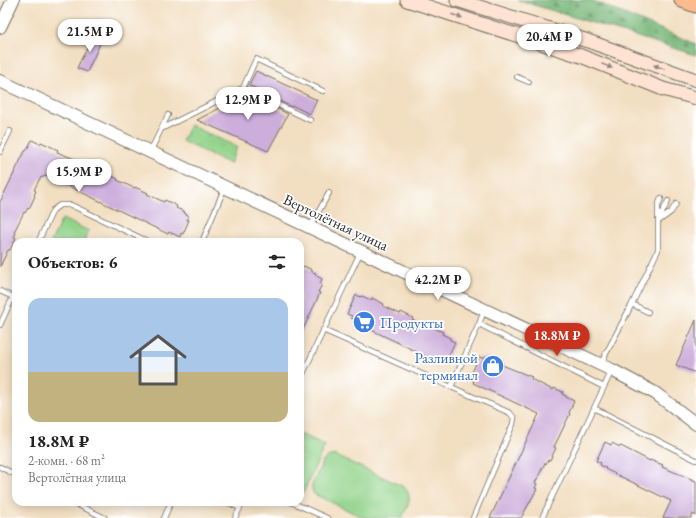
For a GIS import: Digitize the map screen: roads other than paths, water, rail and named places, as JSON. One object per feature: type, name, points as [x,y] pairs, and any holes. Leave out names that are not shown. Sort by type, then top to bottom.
[{"type":"main road","points":[[407,0],[581,56],[663,89],[696,98]]},
{"type":"main road","points":[[457,0],[588,41],[696,80]]},
{"type":"main road","points":[[682,0],[696,5]]},
{"type":"street","points":[[0,27],[13,0]]},
{"type":"street","name":"Вертолётная улица","points":[[0,81],[600,364],[655,394],[696,424]]},
{"type":"lane","points":[[161,129],[243,88],[256,59],[323,90]]},
{"type":"lane","points":[[517,77],[529,82]]},
{"type":"lane","points":[[243,88],[310,120]]},
{"type":"lane","points":[[150,152],[168,115]]},
{"type":"lane","points":[[0,152],[10,131]]},
{"type":"lane","points":[[204,238],[225,187]]},
{"type":"lane","points":[[310,227],[329,193]]},
{"type":"lane","points":[[600,364],[632,304],[658,250],[658,206],[661,198]]},
{"type":"lane","points":[[658,221],[668,201]]},
{"type":"lane","points":[[658,221],[671,212],[676,204]]},
{"type":"lane","points":[[40,238],[53,210],[60,205],[71,205],[141,238]]},
{"type":"lane","points":[[304,372],[361,251]]},
{"type":"lane","points":[[0,291],[12,297]]},
{"type":"lane","points":[[0,325],[12,299]]},
{"type":"lane","points":[[632,304],[648,312]]},
{"type":"lane","points":[[451,387],[485,310]]},
{"type":"lane","points":[[479,324],[604,387]]},
{"type":"lane","points":[[324,330],[510,413],[514,418],[513,424],[473,518]]},
{"type":"lane","points":[[544,517],[612,370]]},
{"type":"lane","points":[[594,408],[696,460]]},
{"type":"lane","points":[[0,467],[12,473]]},
{"type":"lane","points":[[80,506],[105,518]]},
{"type":"lane","points":[[164,518],[169,506]]},
{"type":"lane","points":[[235,518],[240,508],[236,506]]},
{"type":"lane","points":[[300,506],[326,518]]},
{"type":"place","name":"Продукты","points":[[364,322]]},
{"type":"place","name":"Разливной терминал","points":[[493,366]]}]
